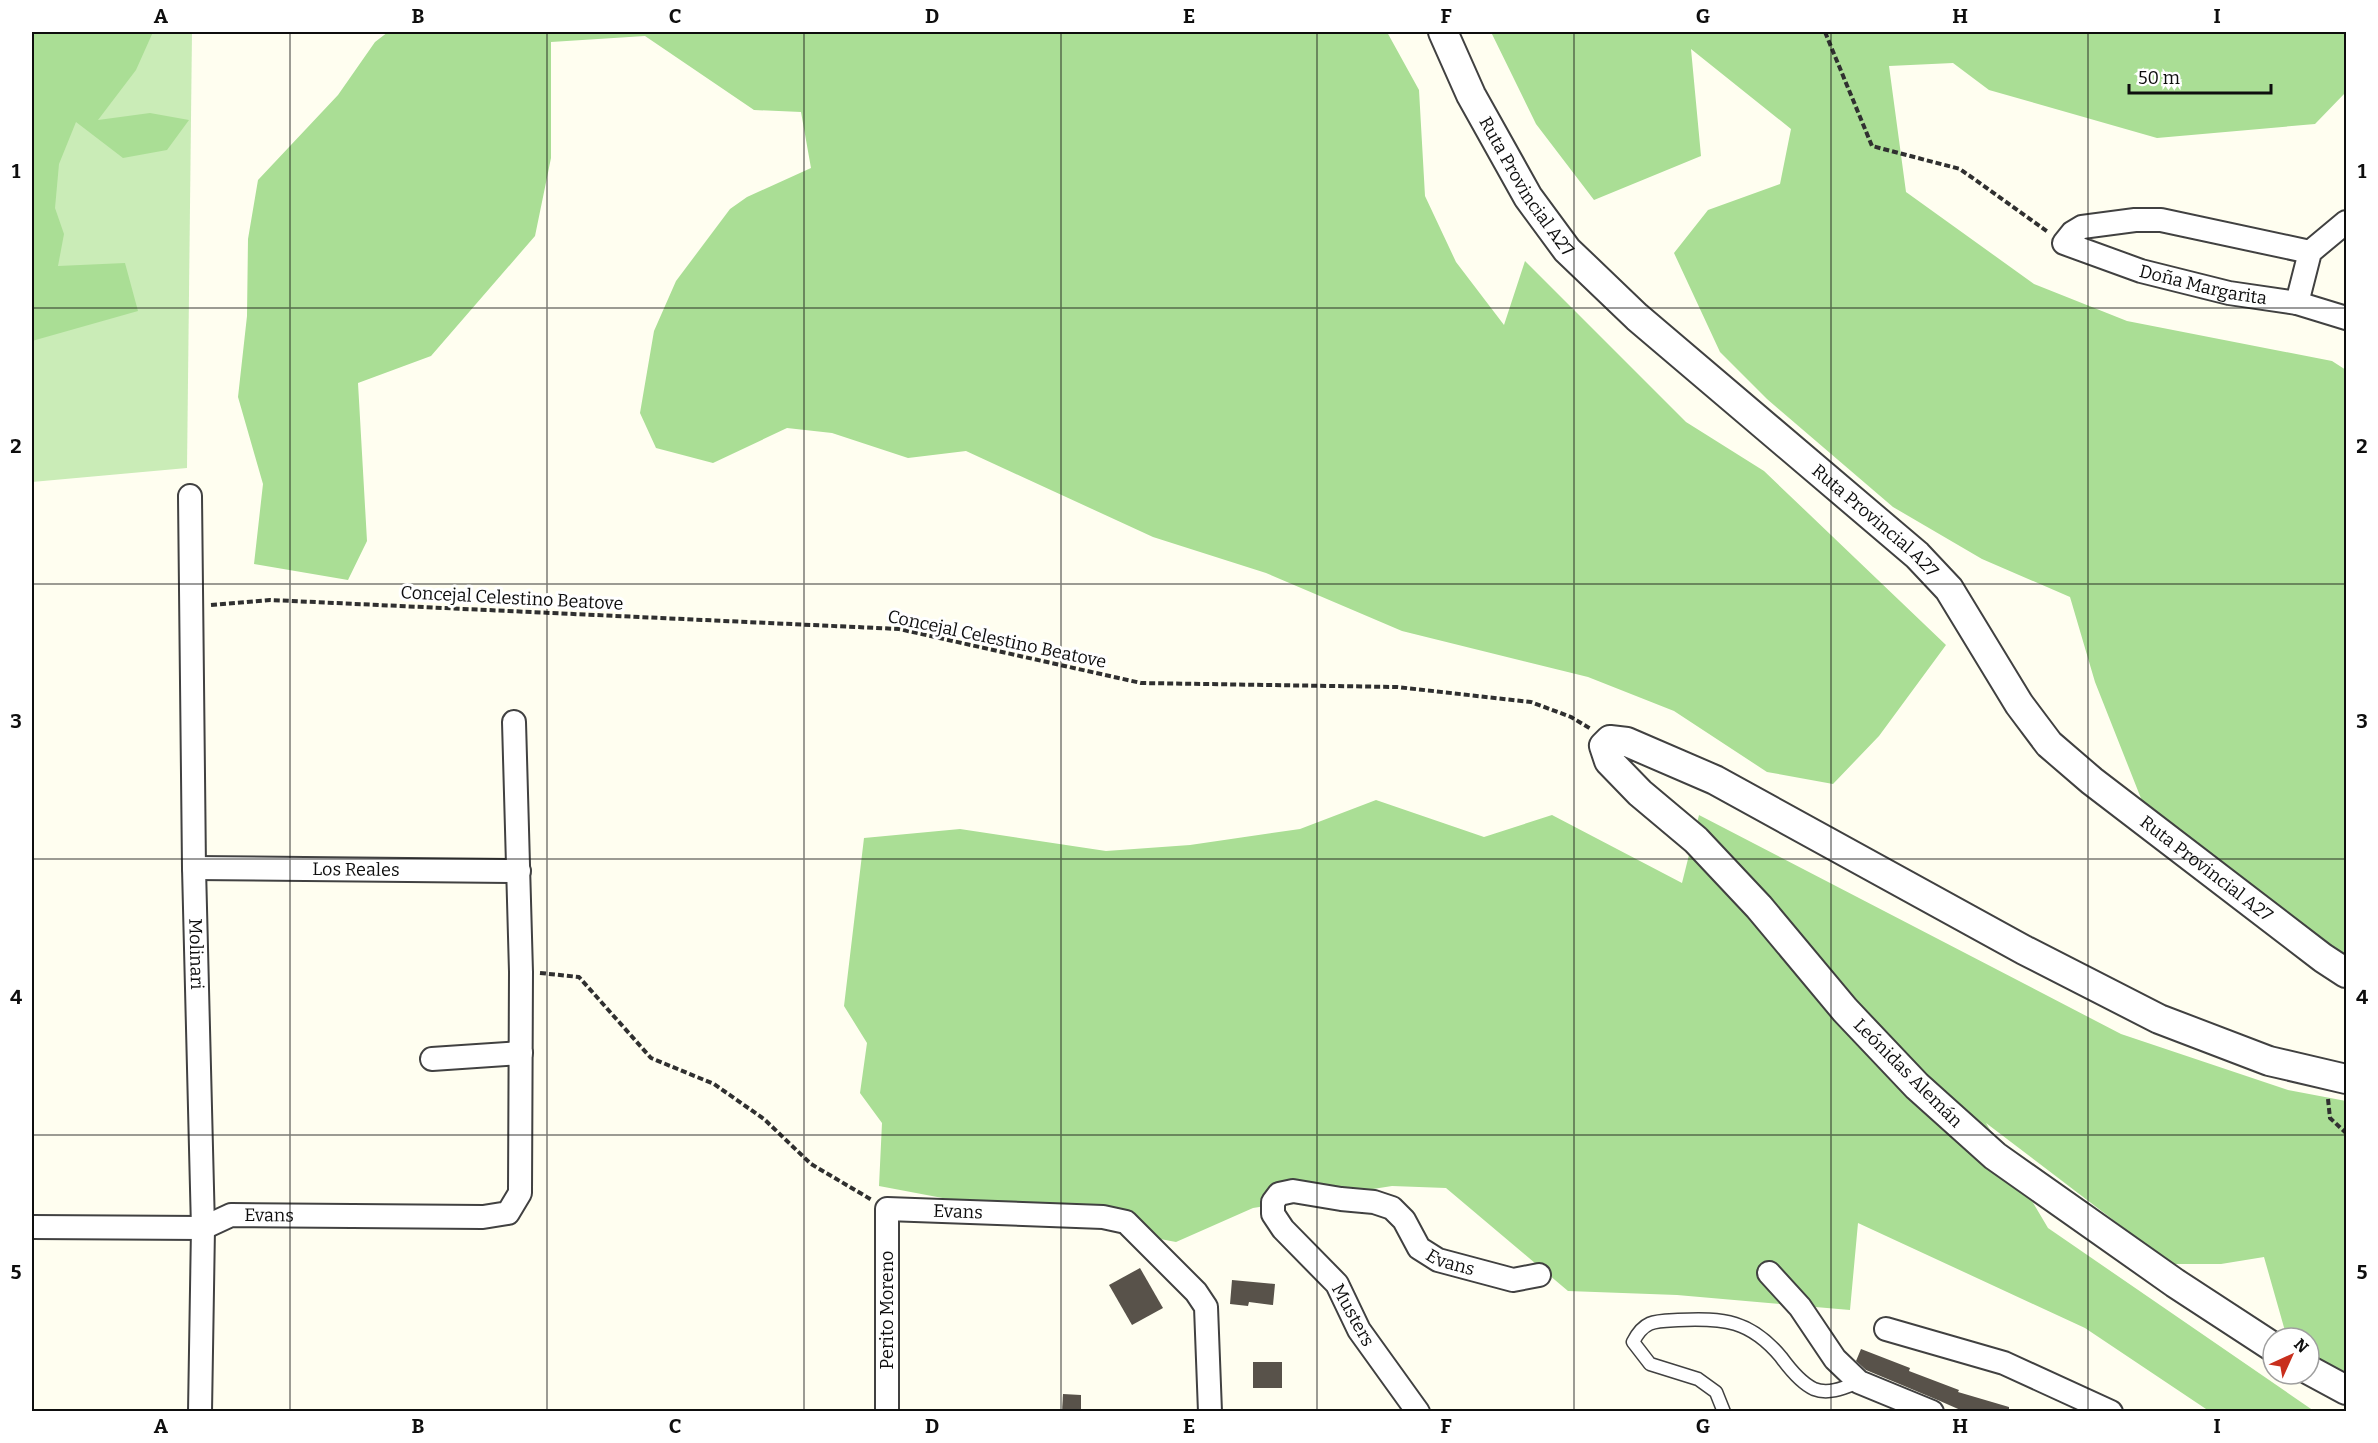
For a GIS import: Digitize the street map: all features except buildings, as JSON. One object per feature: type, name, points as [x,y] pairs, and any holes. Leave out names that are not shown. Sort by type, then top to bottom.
[{"type":"street","name":"Ruta Provincial A27","points":[[1443,32],[1471,95],[1528,197],[1567,250],[1636,317],[1917,555],[1948,589],[2019,704],[2049,744],[2092,781],[2323,958],[2346,973]]},
{"type":"street","points":[[2064,243],[2082,227],[2135,219],[2161,220],[2310,252]]},
{"type":"street","points":[[2298,303],[2310,252],[2346,222]]},
{"type":"street","name":"Doña Margarita","points":[[2064,243],[2152,274],[2229,293],[2298,303],[2346,318]]},
{"type":"street","name":"Molinari","points":[[190,496],[189,607],[203,1228],[200,1412]]},
{"type":"street","points":[[432,1059],[521,1053],[519,871],[514,722]]},
{"type":"street","points":[[1610,740],[1627,742],[1715,780],[2014,944],[2159,1019],[2269,1061],[2336,1076]]},
{"type":"street","name":"Leónidas Alemán","points":[[1610,740],[1604,746],[1610,761],[1640,793],[1696,840],[1759,907],[1845,1010],[1917,1086],[1995,1156],[2175,1283],[2261,1339]]},
{"type":"street","name":"Los Reales","points":[[194,868],[519,871]]},
{"type":"street","name":"Evans","points":[[32,1227],[203,1228],[231,1215],[483,1217],[508,1213],[520,1193],[521,1053]]},
{"type":"street","name":"Evans","points":[[1279,1194],[1293,1191],[1374,1202],[1392,1208],[1404,1220],[1419,1248],[1438,1260],[1513,1280],[1539,1275]]},
{"type":"street","name":"Musters","points":[[1279,1194],[1273,1202],[1273,1214],[1283,1229],[1337,1284],[1359,1330],[1418,1412]]},
{"type":"street","name":"Evans","points":[[887,1209],[1103,1217],[1126,1222],[1196,1292],[1206,1307],[1210,1412]]},
{"type":"street","name":"Perito Moreno","points":[[887,1209],[887,1412]]},
{"type":"street","points":[[1769,1274],[1800,1307],[1835,1359],[1859,1382],[1932,1412]]},
{"type":"street","points":[[1886,1329],[2004,1363],[2111,1412]]},
{"type":"street","points":[[2321,1376],[2346,1390]]},
{"type":"lane","points":[[1724,1412],[1716,1392],[1698,1379],[1650,1364],[1633,1342],[1639,1330],[1656,1321],[1715,1318],[1742,1326],[1769,1344],[1793,1372],[1815,1389],[1836,1390],[1859,1382]]},
{"type":"path","points":[[1825,32],[1872,146],[1960,169],[2064,243]]},
{"type":"path","name":"Concejal Celestino Beatove","points":[[189,607],[270,600],[899,629],[1141,683],[1398,687],[1531,702],[1571,717],[1610,740]]},
{"type":"path","points":[[521,972],[579,977],[651,1058],[714,1084],[764,1119],[811,1164],[887,1209]]},
{"type":"path","points":[[2336,1076],[2330,1118],[2346,1133]]},
{"type":"green space","points":[[32,32],[192,32],[187,468],[32,482]]},
{"type":"green space","points":[[32,32],[153,32],[136,70],[98,120],[150,113],[189,120],[167,150],[123,158],[76,122],[59,164],[55,208],[64,234],[58,266],[125,263],[138,311],[32,341]]},
{"type":"green space","points":[[388,32],[1387,32],[1419,90],[1425,196],[1456,262],[1504,325],[1525,261],[1686,422],[1764,471],[1946,645],[1879,736],[1833,784],[1767,772],[1674,711],[1588,677],[1402,631],[1266,573],[1153,537],[966,451],[908,458],[832,433],[787,428],[713,463],[656,448],[640,413],[654,331],[676,281],[730,209],[747,197],[811,168],[801,112],[754,110],[645,36],[551,42],[551,158],[535,236],[431,356],[358,383],[367,541],[348,580],[254,564],[263,484],[238,397],[247,316],[248,239],[258,180],[338,95],[375,42]]},
{"type":"green space","points":[[1491,32],[2346,32],[2346,92],[2315,124],[2157,138],[1989,90],[1953,63],[1889,66],[1906,192],[2034,284],[2127,321],[2332,361],[2346,370],[2346,961],[2144,806],[2095,682],[2070,597],[1982,559],[1893,507],[1767,399],[1720,352],[1674,253],[1708,210],[1780,184],[1791,129],[1691,49],[1701,156],[1594,200],[1536,124]]},
{"type":"green space","points":[[1376,800],[1484,837],[1552,815],[1682,883],[1699,815],[2121,1034],[2288,1090],[2346,1101],[2346,1377],[2321,1360],[2321,1326],[2284,1326],[2264,1257],[2221,1264],[2171,1264],[1986,1123],[2048,1228],[2261,1375],[2261,1386],[2278,1386],[2314,1411],[2209,1411],[2085,1328],[1858,1223],[1850,1310],[1677,1295],[1568,1291],[1446,1188],[1392,1186],[1253,1208],[1176,1242],[879,1186],[882,1123],[860,1093],[867,1043],[844,1006],[864,838],[960,829],[1106,851],[1190,845],[1300,829]]}]
